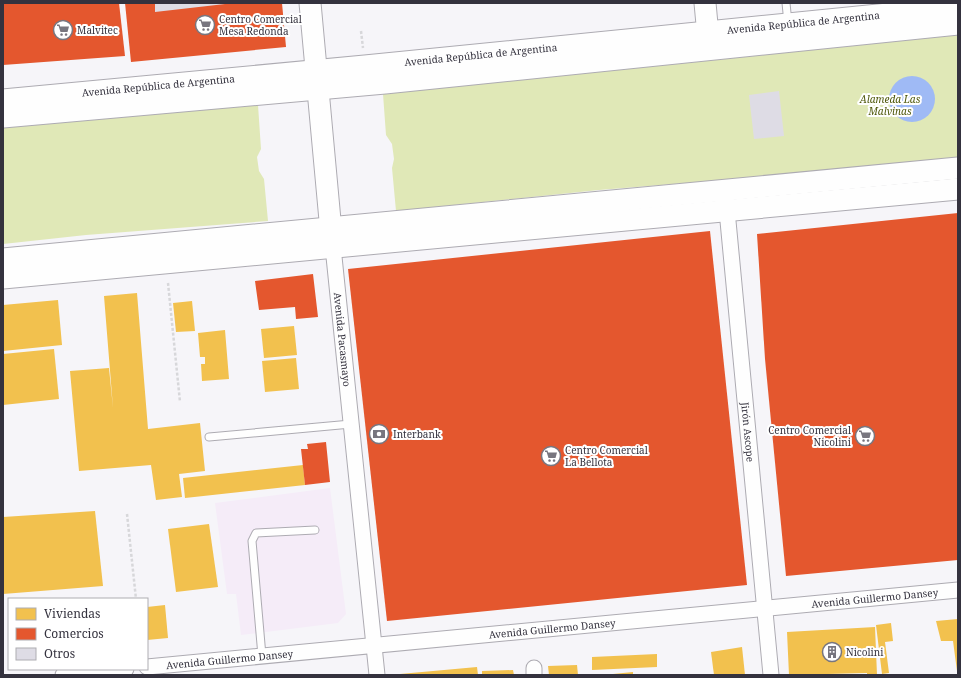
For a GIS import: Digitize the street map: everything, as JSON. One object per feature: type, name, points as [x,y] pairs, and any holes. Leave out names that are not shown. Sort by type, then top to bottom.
[{"type":"street","name":"Avenida Pacasmayo","points":[[310,3],[332,237],[377,675]]},
{"type":"street","points":[[705,3],[709,41]]},
{"type":"street","name":"Avenida República de Argentina","points":[[709,41],[788,24],[958,7]]},
{"type":"street","name":"Avenida República de Argentina","points":[[3,117],[318,79],[709,41],[958,24]]},
{"type":"street","name":"Avenida República de Argentina","points":[[3,100],[318,79]]},
{"type":"street","points":[[3,278],[166,262],[332,237],[725,189],[958,168]]},
{"type":"street","name":"Jirón Ascope","points":[[725,189],[771,675]]},
{"type":"street","points":[[3,259],[727,211],[958,189]]},
{"type":"street","name":"Avenida Guillermo Dansey","points":[[148,667],[764,607],[958,590]]},
{"type":"street","points":[[63,675],[116,670]]},
{"type":"lane","points":[[786,3],[788,24]]},
{"type":"lane","points":[[209,437],[351,424]]},
{"type":"lane","points":[[262,656],[252,541],[256,533],[315,530]]},
{"type":"path","points":[[166,262],[180,402]]},
{"type":"path","points":[[127,514],[136,598]]},
{"type":"shaded area","points":[[330,488],[346,614],[338,623],[241,635],[236,594],[227,594],[215,503]]},
{"type":"green space","name":"Alameda Las Malvinas","points":[[958,35],[958,161],[599,190],[396,211],[392,168],[394,159],[392,144],[386,135],[383,94]]},
{"type":"green space","points":[[258,105],[261,149],[257,157],[259,171],[264,179],[268,221],[86,235],[3,244],[3,128]]},
{"type":"water","points":[[907,76],[917,76],[925,80],[931,86],[935,94],[935,104],[931,112],[925,118],[917,122],[907,122],[899,118],[893,112],[889,104],[889,94],[893,86],[899,80]]},
{"type":"building: Viviendas","points":[[137,293],[148,429],[200,423],[205,471],[179,474],[182,497],[156,500],[151,465],[79,471],[70,371],[109,368],[113,408],[104,296]]},
{"type":"building: Viviendas","points":[[58,300],[62,345],[3,351],[3,305]]},
{"type":"building: Viviendas","points":[[192,301],[195,331],[176,332],[173,303]]},
{"type":"building: Viviendas","points":[[294,326],[297,355],[264,358],[261,329]]},
{"type":"building: Viviendas","points":[[225,330],[229,379],[202,381],[201,364],[205,364],[205,357],[200,357],[198,333]]},
{"type":"building: Viviendas","points":[[54,349],[59,399],[3,405],[3,354]]},
{"type":"building: Viviendas","points":[[296,358],[299,389],[265,392],[262,361]]},
{"type":"building: Viviendas","points":[[303,465],[305,485],[185,498],[183,478]]},
{"type":"building: Viviendas","points":[[95,511],[103,586],[3,594],[3,517]]},
{"type":"building: Viviendas","points":[[209,524],[218,587],[176,592],[168,529]]},
{"type":"building: Viviendas","points":[[165,605],[168,638],[148,640],[148,607]]},
{"type":"building: Viviendas","points":[[958,619],[957,671],[953,641],[941,641],[936,621]]},
{"type":"building: Viviendas","points":[[891,623],[893,641],[885,642],[889,673],[882,674],[876,625]]},
{"type":"building: Viviendas","name":"Nicolini","points":[[875,627],[877,675],[867,675],[867,673],[789,675],[787,632]]},
{"type":"building: Viviendas","points":[[742,647],[745,675],[714,675],[711,652]]},
{"type":"building: Viviendas","points":[[657,654],[657,667],[592,670],[592,657]]},
{"type":"building: Viviendas","points":[[577,665],[578,675],[549,675],[548,666]]},
{"type":"building: Viviendas","points":[[477,667],[478,675],[400,675],[400,674]]},
{"type":"building: Viviendas","points":[[513,670],[514,675],[482,675],[482,671]]},
{"type":"building: Viviendas","points":[[633,672],[633,675],[613,675],[613,674]]},
{"type":"building: Comercios","name":"Malvitec","points":[[3,3],[119,3],[125,56],[3,65]]},
{"type":"building: Comercios","name":"Centro Comercial Mesa Redonda","points":[[125,3],[282,3],[286,47],[131,62]]},
{"type":"building: Comercios","name":"Centro Comercial Nicolini","points":[[958,213],[958,560],[786,576],[765,359],[757,234]]},
{"type":"building: Comercios","points":[[710,231],[747,585],[387,621],[348,269]]},
{"type":"building: Comercios","points":[[313,274],[318,317],[296,319],[295,307],[259,310],[255,281]]},
{"type":"building: Comercios","points":[[326,442],[330,482],[305,485],[301,449],[308,449],[307,444]]},
{"type":"building: Otros","points":[[155,3],[225,3],[225,4],[155,12]]},
{"type":"building: Otros","points":[[779,91],[784,136],[754,139],[749,95]]},
{"type":"place","name":"Centro Comercial Mesa Redonda","points":[[205,25]]},
{"type":"place","name":"Malvitec","points":[[63,30]]},
{"type":"place","name":"Interbank","points":[[379,434]]},
{"type":"place","name":"Centro Comercial Nicolini","points":[[865,436]]},
{"type":"place","name":"Centro Comercial La Bellota","points":[[551,456]]},
{"type":"place","name":"Nicolini","points":[[832,652]]}]
